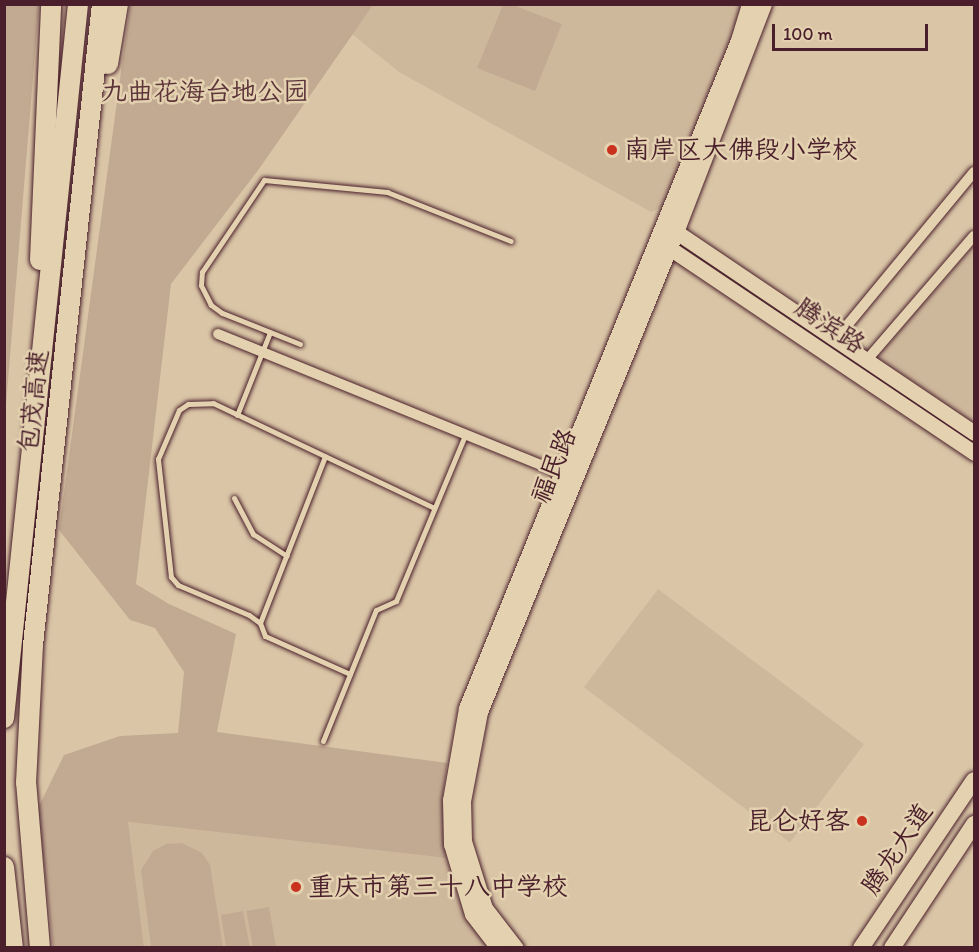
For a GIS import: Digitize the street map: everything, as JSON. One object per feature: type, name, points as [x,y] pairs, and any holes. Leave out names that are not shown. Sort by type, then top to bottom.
[{"type":"highway","points":[[37,399],[42,149],[51,4]]},
{"type":"highway","name":"包茂高速","points":[[4,718],[78,4]]},
{"type":"highway","name":"包茂高速","points":[[40,948],[26,783],[33,645],[81,220],[102,4]]},
{"type":"highway","points":[[81,220],[118,4]]},
{"type":"highway","points":[[4,867],[13,948]]},
{"type":"main road","name":"福民路","points":[[670,228],[749,4]]},
{"type":"main road","name":"福民路","points":[[498,948],[472,914],[451,844],[451,789],[466,708],[568,476],[764,4]]},
{"type":"main road","name":"腾滨路","points":[[670,228],[975,434]]},
{"type":"main road","name":"腾滨路","points":[[664,243],[975,453]]},
{"type":"main road","name":"福民路","points":[[516,948],[485,908],[464,841],[463,801],[480,712],[568,476]]},
{"type":"main road","name":"腾龙大道","points":[[861,948],[975,780]]},
{"type":"main road","name":"腾龙大道","points":[[892,948],[975,824]]},
{"type":"street","points":[[835,340],[975,172]]},
{"type":"street","points":[[866,361],[975,236]]},
{"type":"street","points":[[218,334],[568,476]]},
{"type":"lane","points":[[300,345],[211,305],[201,285],[202,272],[264,180],[387,192],[511,241]]},
{"type":"lane","points":[[237,415],[270,332]]},
{"type":"lane","points":[[350,674],[265,636],[260,623],[249,615],[178,585],[171,577],[159,473],[161,445],[179,410],[188,404],[213,403],[434,507]]},
{"type":"lane","points":[[323,741],[376,610],[396,601],[465,435]]},
{"type":"lane","points":[[260,623],[325,456]]},
{"type":"lane","points":[[234,498],[253,534],[287,556]]},
{"type":"lane","points":[[7,910],[7,948]]},
{"type":"shaded area","name":"南岸区大佛段小学校","points":[[373,5],[744,5],[664,206],[651,212],[399,72],[352,34]]},
{"type":"shaded area","points":[[974,245],[974,427],[882,366],[880,354]]},
{"type":"shaded area","points":[[658,589],[864,744],[790,843],[584,687]]},
{"type":"shaded area","name":"重庆市第三十八中学校","points":[[127,822],[446,858],[466,917],[488,947],[144,947]]},
{"type":"green space","points":[[4,5],[39,5],[5,417]]},
{"type":"green space","name":"九曲花海台地公园","points":[[130,5],[373,5],[259,169],[171,284],[136,584],[169,604],[236,634],[217,732],[447,763],[442,801],[446,858],[128,822],[144,947],[53,947],[38,808],[64,755],[120,736],[178,733],[184,672],[155,628],[130,620],[59,530]]},
{"type":"green space","points":[[503,5],[513,5],[562,24],[535,91],[477,68]]},
{"type":"green space","points":[[182,843],[202,853],[210,865],[223,947],[151,947],[141,870],[153,851],[166,844]]},
{"type":"green space","points":[[269,907],[276,947],[253,948],[246,911]]},
{"type":"green space","points":[[243,911],[250,947],[226,947],[221,915]]},
{"type":"place","name":"南岸区大佛段小学校","points":[[612,150]]},
{"type":"place","name":"昆仑好客","points":[[862,821]]},
{"type":"place","name":"重庆市第三十八中学校","points":[[296,887]]}]
